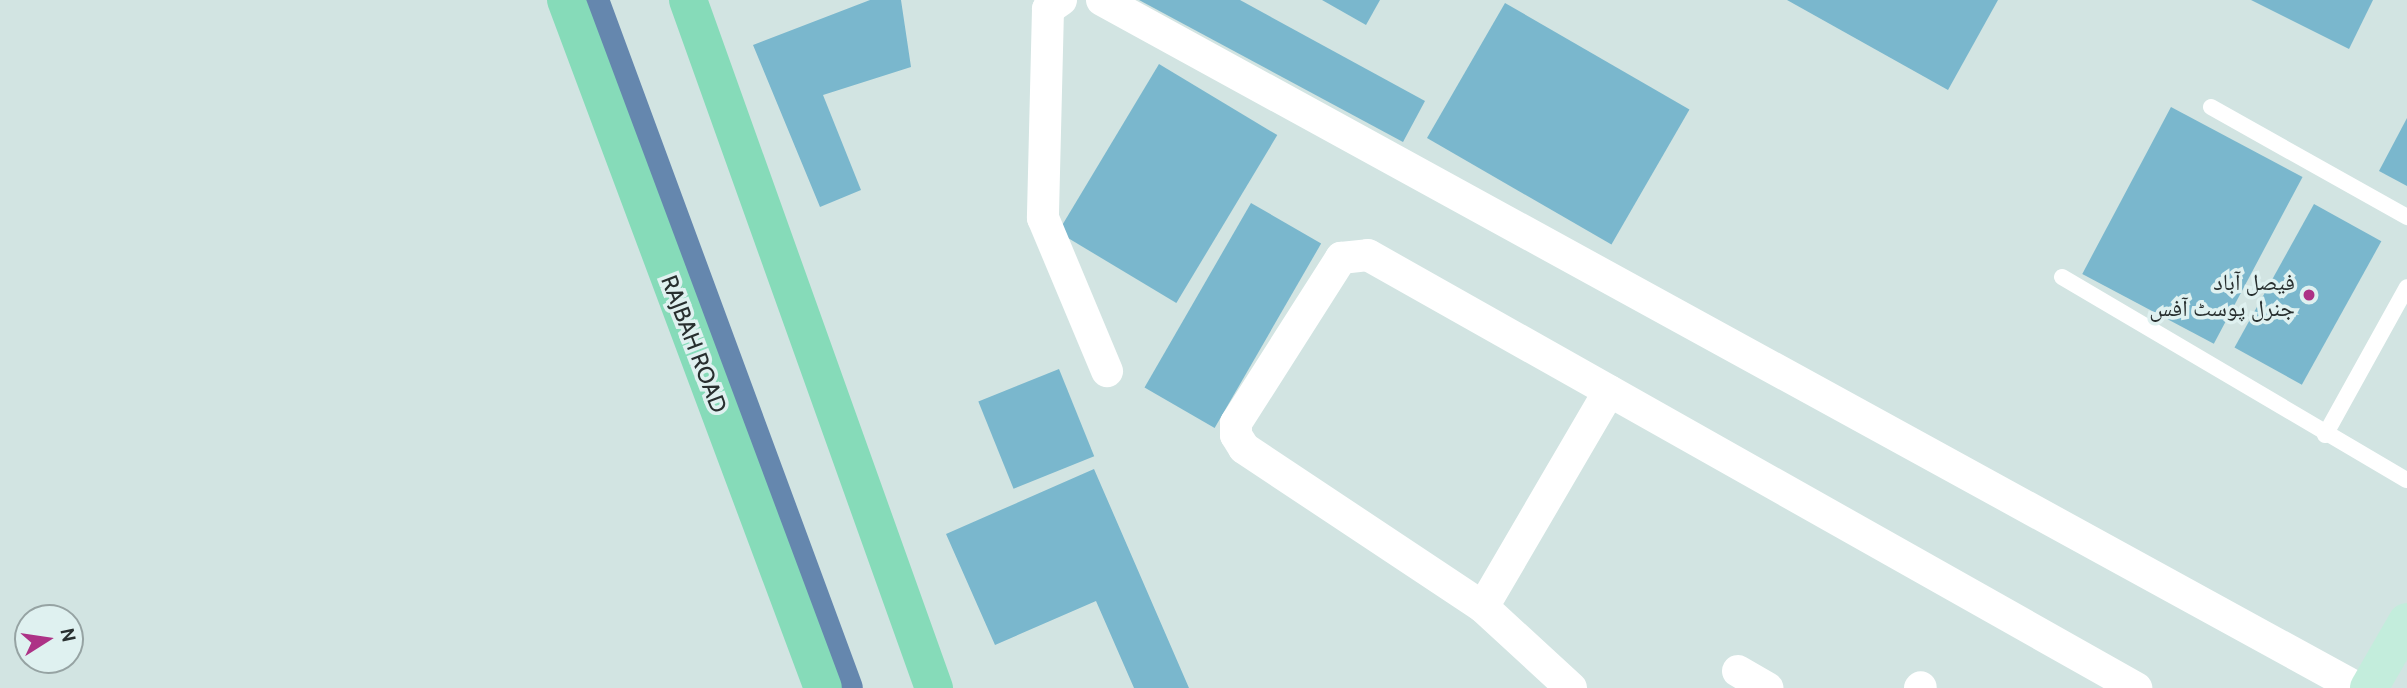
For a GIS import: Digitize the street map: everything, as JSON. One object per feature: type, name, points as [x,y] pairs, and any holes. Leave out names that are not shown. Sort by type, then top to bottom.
[{"type":"main road","name":"RAJBAH ROAD","points":[[566,0],[823,688]]},
{"type":"main road","points":[[688,0],[934,688]]},
{"type":"main road","points":[[2369,688],[2407,622]]},
{"type":"street","points":[[1061,0],[1048,9],[1043,218],[1108,371]]},
{"type":"street","points":[[1102,0],[2357,688]]},
{"type":"street","points":[[1571,688],[1483,607],[1244,448],[1236,423],[1341,258],[1351,254],[1368,255],[2136,688]]},
{"type":"street","points":[[1483,607],[1609,391]]},
{"type":"street","points":[[1738,671],[1767,688]]},
{"type":"lane","points":[[2211,107],[2407,217]]},
{"type":"lane","points":[[2062,278],[2325,435],[2407,480]]},
{"type":"lane","points":[[2325,435],[2407,287]]},
{"type":"building","points":[[870,0],[901,0],[911,67],[823,95],[861,190],[820,207],[753,45]]},
{"type":"building","points":[[1139,0],[1240,0],[1425,101],[1403,142]]},
{"type":"building","points":[[1322,0],[1380,0],[1366,25]]},
{"type":"building","points":[[1787,0],[1998,0],[1948,90]]},
{"type":"building","points":[[2251,0],[2373,0],[2349,49]]},
{"type":"building","points":[[1505,3],[1689,110],[1611,245],[1427,138]]},
{"type":"building","points":[[1159,64],[1277,135],[1176,303],[1058,232]]},
{"type":"building","points":[[2171,107],[2303,177],[2214,344],[2082,274]]},
{"type":"building","points":[[2407,118],[2407,186],[2379,171]]},
{"type":"building","points":[[1251,203],[1321,244],[1215,428],[1144,387]]},
{"type":"building","name":"فیصل آباد جنرل پوسٹ آفس","points":[[2314,204],[2381,241],[2302,385],[2234,347]]},
{"type":"building","points":[[1059,369],[1094,456],[1014,489],[978,402]]},
{"type":"building","points":[[1094,469],[1189,688],[1134,688],[1096,601],[995,645],[946,534]]},
{"type":"waterway","points":[[591,0],[845,688]]},
{"type":"place","name":"فیصل آباد جنرل پوسٹ آفس","points":[[2309,295]]}]
